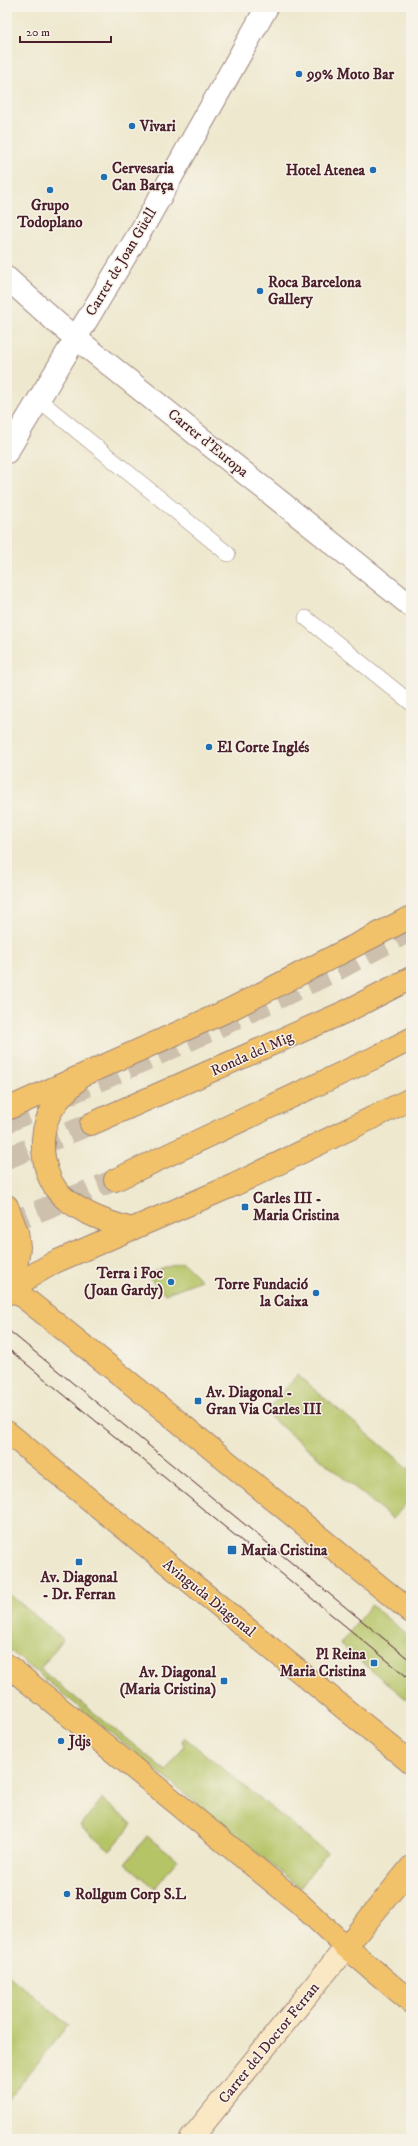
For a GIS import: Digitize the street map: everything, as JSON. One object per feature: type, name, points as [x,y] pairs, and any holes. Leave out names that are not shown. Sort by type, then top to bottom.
[{"type":"main road","points":[[7,1109],[229,1010],[411,917]]},
{"type":"main road","name":"Ronda del Mig","points":[[91,1124],[340,1014],[411,978]]},
{"type":"main road","points":[[115,1180],[411,1039]]},
{"type":"main road","points":[[84,1075],[70,1087],[53,1109],[47,1120],[44,1132],[45,1165],[56,1189],[62,1196],[78,1208],[89,1214],[132,1229]]},
{"type":"main road","points":[[9,1289],[55,1262],[234,1185],[411,1099]]},
{"type":"main road","points":[[7,1206],[17,1232],[19,1247],[9,1289]]},
{"type":"main road","points":[[9,1289],[180,1423],[411,1612]]},
{"type":"main road","name":"Avinguda Diagonal","points":[[7,1432],[411,1764]]},
{"type":"main road","points":[[7,1665],[299,1903],[346,1947],[411,2002]]},
{"type":"main road","points":[[346,1947],[411,1867]]},
{"type":"street","name":"Carrer de Joan Güell","points":[[7,452],[75,337],[146,222],[267,7]]},
{"type":"street","name":"Carrer d'Europa","points":[[7,278],[75,337],[410,602]]},
{"type":"street","name":"Carrer del Doctor Ferran","points":[[190,2139],[346,1947]]},
{"type":"lane","points":[[38,399],[228,554]]},
{"type":"lane","points":[[306,618],[411,703]]},
{"type":"green space","points":[[182,1262],[201,1280],[165,1294],[146,1275]]},
{"type":"green space","points":[[297,1375],[411,1470],[411,1497],[393,1519],[265,1413]]},
{"type":"green space","points":[[7,1592],[63,1639],[40,1669],[166,1771],[184,1746],[182,1741],[184,1737],[327,1853],[300,1888],[7,1648]]},
{"type":"green space","points":[[371,1605],[411,1638],[411,1703],[340,1644]]},
{"type":"green space","points":[[102,1799],[132,1824],[110,1851],[80,1826]]},
{"type":"green space","points":[[147,1836],[177,1860],[155,1888],[125,1863]]},
{"type":"green space","points":[[7,1974],[68,2025],[7,2101]]},
{"type":"tunnel","points":[[7,1122],[201,1035],[335,971],[411,930]]},
{"type":"tunnel","points":[[7,1158],[91,1124]]},
{"type":"tunnel","points":[[7,1224],[115,1180]]},
{"type":"tram line","points":[[7,1329],[411,1661]]},
{"type":"tram line","points":[[7,1348],[411,1680]]},
{"type":"place","name":"99% Moto Bar","points":[[299,74]]},
{"type":"place","name":"Vivari","points":[[132,126]]},
{"type":"place","name":"Hotel Atenea","points":[[373,170]]},
{"type":"place","name":"Cervesaria Can Barça","points":[[104,177]]},
{"type":"place","name":"Grupo Todoplano","points":[[50,190]]},
{"type":"place","name":"Roca Barcelona Gallery","points":[[260,291]]},
{"type":"place","name":"El Corte Inglés","points":[[209,747]]},
{"type":"place","name":"Carles III - Maria Cristina","points":[[245,1207]]},
{"type":"place","name":"Terra i Foc (Joan Gardy)","points":[[171,1282]]},
{"type":"place","name":"Torre Fundació la Caixa","points":[[316,1293]]},
{"type":"place","name":"Av. Diagonal - Gran Via Carles III","points":[[198,1401]]},
{"type":"place","name":"Maria Cristina","points":[[232,1550]]},
{"type":"place","name":"Av. Diagonal - Dr. Ferran","points":[[79,1562]]},
{"type":"place","name":"Pl Reina Maria Cristina","points":[[374,1663]]},
{"type":"place","name":"Av. Diagonal (Maria Cristina)","points":[[224,1681]]},
{"type":"place","name":"Jdjs","points":[[61,1741]]},
{"type":"place","name":"Rollgum Corp S.L","points":[[67,1894]]}]
